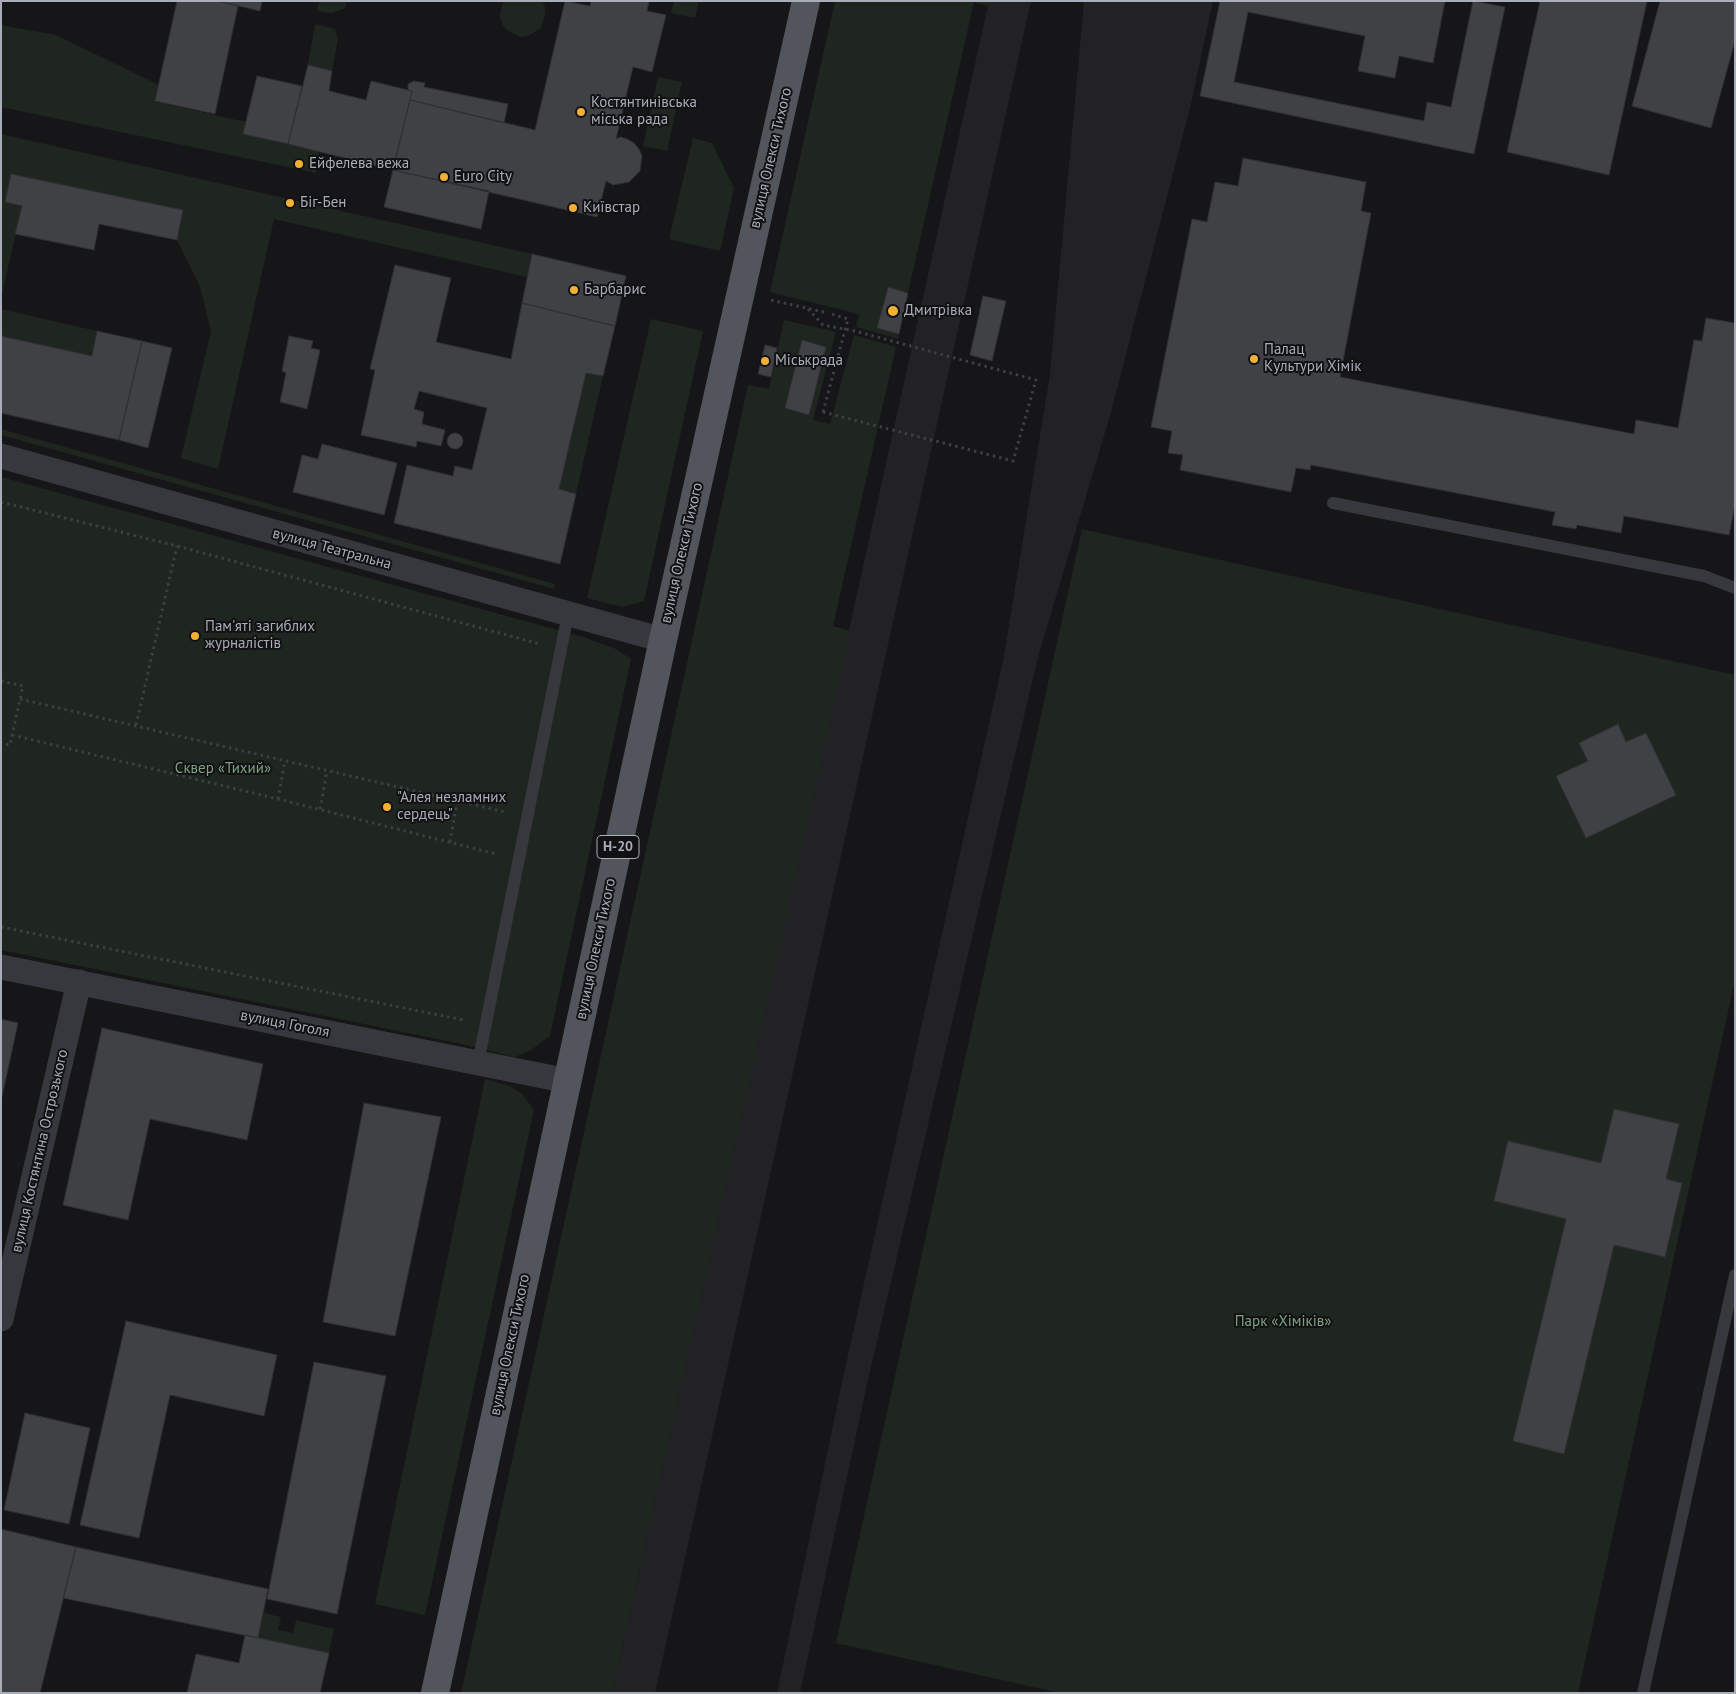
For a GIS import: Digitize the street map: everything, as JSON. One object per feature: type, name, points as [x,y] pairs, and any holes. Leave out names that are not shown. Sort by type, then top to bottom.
[{"type":"main road","name":"вулиця Олекси Тихого","points":[[435,1693],[663,640],[806,1]]},
{"type":"street","name":"вулиця Театральна","points":[[1,456],[663,640]]},
{"type":"street","name":"вулиця Гоголя","points":[[1,967],[568,1081]]},
{"type":"street","name":"вулиця Костянтина Острозького","points":[[1,1319],[79,982]]},
{"type":"lane","points":[[1334,503],[1704,576],[1735,588]]},
{"type":"lane","points":[[478,1063],[568,614]]},
{"type":"lane","points":[[1643,1693],[1735,1275]]},
{"type":"path","points":[[768,299],[828,313],[848,319],[823,412],[1013,461],[1036,380],[855,331],[823,326],[808,309]]},
{"type":"path","points":[[1,502],[177,546],[561,649]]},
{"type":"path","points":[[136,725],[177,546]]},
{"type":"path","points":[[1,681],[23,686],[10,745],[1,743]]},
{"type":"path","points":[[20,699],[527,818]]},
{"type":"path","points":[[12,735],[278,798],[519,860]]},
{"type":"path","points":[[278,798],[284,761]]},
{"type":"path","points":[[320,809],[327,771]]},
{"type":"path","points":[[450,842],[457,801]]},
{"type":"path","points":[[1,927],[486,1025]]},
{"type":"shaded area","points":[[989,1],[1031,1],[655,1693],[612,1693]]},
{"type":"shaded area","points":[[1084,1],[1213,1],[1191,104],[1110,416],[1038,657],[868,1380],[800,1693],[777,1693],[844,1373],[1004,656],[1050,374]]},
{"type":"green space","points":[[319,1],[346,1],[345,8],[332,13],[317,11]]},
{"type":"green space","points":[[503,1],[542,1],[545,7],[545,15],[541,28],[528,36],[520,37],[507,30],[502,24],[500,16]]},
{"type":"green space","points":[[674,1],[699,1],[695,18],[671,13]]},
{"type":"green space","points":[[835,1],[989,1],[988,6],[974,2],[908,293],[887,287],[877,328],[899,334],[898,339],[856,327],[859,314],[770,292]]},
{"type":"green space","points":[[315,24],[335,29],[338,39],[332,71],[308,65]]},
{"type":"green space","points":[[1,25],[56,35],[159,85],[156,102],[246,122],[244,134],[319,152],[316,173],[1,107]]},
{"type":"green space","points":[[658,77],[682,82],[667,151],[643,146]]},
{"type":"green space","points":[[1,134],[532,254],[527,277],[274,219],[218,469],[181,458],[211,331],[200,287],[177,240],[183,210],[11,174],[5,202],[22,206],[1,299]]},
{"type":"green space","points":[[693,138],[712,143],[734,188],[720,251],[669,239]]},
{"type":"green space","points":[[1,309],[97,331],[92,356],[1,336]]},
{"type":"green space","points":[[651,319],[703,331],[644,601],[622,607],[587,598]]},
{"type":"green space","points":[[784,320],[836,332],[813,420],[830,424],[854,335],[896,347],[833,626],[850,631],[612,1693],[461,1693],[748,385],[769,389]],"holes":[[[802,340],[826,347],[809,415],[785,408]]]},
{"type":"green space","points":[[586,373],[603,376],[576,494],[559,489]]},
{"type":"green space","points":[[1,429],[555,584],[554,589],[1,435]]},
{"type":"green space","name":"Сквер «Тихий»","points":[[1,477],[583,637],[616,649],[631,659],[550,1036],[531,1050],[515,1057],[462,1044],[1,950]]},
{"type":"green space","name":"Парк «Хіміків»","points":[[1082,529],[1735,675],[1735,980],[1578,1693],[1060,1693],[836,1643]]},
{"type":"green space","points":[[485,1079],[510,1086],[523,1095],[534,1110],[425,1615],[375,1604]]},
{"type":"green space","points":[[264,1613],[281,1617],[278,1630],[293,1633],[296,1620],[334,1629],[329,1653],[258,1638]]},
{"type":"building","points":[[177,1],[218,1],[238,6],[215,114],[155,101]]},
{"type":"building","points":[[218,1],[262,1],[260,11]]},
{"type":"building","name":"Костянтинівська міська рада","points":[[565,1],[590,6],[591,1],[649,1],[647,11],[666,15],[652,72],[633,67],[616,139],[620,137],[627,139],[639,149],[642,156],[640,171],[629,182],[613,185],[606,181],[597,217],[393,170],[410,100],[535,130]]},
{"type":"building","points":[[1220,1],[1445,1],[1433,63],[1399,56],[1395,78],[1358,71],[1365,36],[1248,12],[1234,82],[1424,121],[1427,102],[1451,107],[1473,1],[1505,7],[1474,154],[1200,96]]},
{"type":"building","points":[[1540,1],[1647,1],[1609,175],[1507,152]]},
{"type":"building","points":[[1660,1],[1735,1],[1735,41],[1711,128],[1632,106]]},
{"type":"building","points":[[308,65],[332,71],[329,91],[366,100],[371,81],[412,91],[393,170],[288,144]]},
{"type":"building","points":[[257,76],[302,86],[288,144],[243,134]]},
{"type":"building","points":[[414,81],[425,83],[424,87],[508,104],[504,123],[410,100],[412,91],[408,90],[408,84]]},
{"type":"building","name":"Палац Культури Хімік","points":[[1243,158],[1366,182],[1361,211],[1371,213],[1340,377],[1634,434],[1636,420],[1678,428],[1694,340],[1702,341],[1706,318],[1735,323],[1735,505],[1729,535],[1624,516],[1621,533],[1577,525],[1576,529],[1552,525],[1555,512],[1311,465],[1310,470],[1296,468],[1291,492],[1180,470],[1183,455],[1168,453],[1172,431],[1151,427],[1192,219],[1207,222],[1215,182],[1238,186]]},
{"type":"building","points":[[393,170],[489,191],[481,229],[384,207]]},
{"type":"building","points":[[11,174],[183,210],[177,240],[99,224],[94,250],[15,234],[22,206],[5,202]]},
{"type":"building","points":[[532,254],[626,276],[615,326],[522,303]]},
{"type":"building","points":[[395,265],[451,278],[436,342],[511,359],[522,303],[615,326],[603,376],[586,373],[559,489],[576,494],[560,564],[394,523],[407,465],[453,476],[455,466],[472,470],[487,408],[419,391],[414,409],[424,412],[422,424],[445,430],[441,446],[417,441],[416,447],[361,435],[375,370],[370,369]]},
{"type":"building","points":[[888,287],[908,293],[899,334],[877,328]]},
{"type":"building","points":[[983,296],[1006,301],[992,361],[970,355]]},
{"type":"building","points":[[97,331],[142,341],[119,440],[1,413],[1,336],[92,356]]},
{"type":"building","points":[[289,336],[313,341],[311,348],[320,350],[307,409],[280,402],[286,373],[282,371]]},
{"type":"building","points":[[802,340],[826,347],[809,415],[785,408]]},
{"type":"building","points":[[142,341],[172,348],[148,448],[119,440]]},
{"type":"building","points":[[765,345],[777,348],[771,377],[758,374]]},
{"type":"building","points":[[452,433],[458,433],[463,438],[461,447],[452,449],[447,444],[447,438]]},
{"type":"building","points":[[322,444],[397,463],[384,515],[293,492],[302,455],[318,459]]},
{"type":"building","points":[[1618,724],[1626,742],[1646,733],[1676,795],[1586,838],[1556,776],[1588,761],[1579,743]]},
{"type":"building","points":[[1,1019],[18,1023],[1,1101]]},
{"type":"building","points":[[102,1028],[263,1064],[247,1140],[150,1119],[128,1220],[63,1205]]},
{"type":"building","points":[[364,1103],[441,1117],[395,1336],[323,1322]]},
{"type":"building","points":[[1614,1109],[1679,1124],[1666,1179],[1682,1183],[1665,1257],[1614,1245],[1564,1454],[1513,1441],[1566,1219],[1494,1201],[1508,1141],[1601,1163]]},
{"type":"building","points":[[126,1321],[277,1355],[264,1416],[170,1395],[139,1538],[80,1525]]},
{"type":"building","points":[[314,1362],[386,1376],[337,1614],[267,1599]]},
{"type":"building","points":[[25,1413],[90,1428],[69,1524],[4,1510]]},
{"type":"building","points":[[1,1529],[76,1547],[40,1693],[1,1693]]},
{"type":"building","points":[[76,1547],[268,1589],[258,1638],[63,1598]]},
{"type":"building","points":[[245,1635],[329,1653],[320,1693],[187,1693],[196,1654],[239,1663]]},
{"type":"place","name":"Костянтинівська міська рада","points":[[581,112]]},
{"type":"place","name":"Ейфелева вежа","points":[[299,164]]},
{"type":"place","name":"Euro City","points":[[444,177]]},
{"type":"place","name":"Біг-Бен","points":[[290,203]]},
{"type":"place","name":"Київстар","points":[[573,208]]},
{"type":"place","name":"Барбарис","points":[[574,290]]},
{"type":"place","name":"Дмитрівка","points":[[893,311]]},
{"type":"place","name":"Палац Культури Хімік","points":[[1254,359]]},
{"type":"place","name":"Міськрада","points":[[765,361]]},
{"type":"place","name":"Пам'яті загиблих журналістів","points":[[195,636]]},
{"type":"place","name":"\"Алея незламних сердець\"","points":[[387,807]]}]
